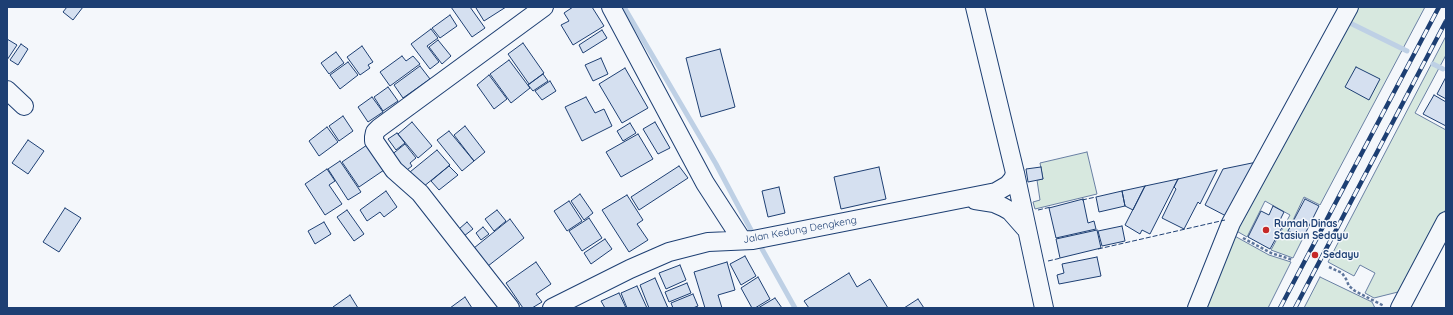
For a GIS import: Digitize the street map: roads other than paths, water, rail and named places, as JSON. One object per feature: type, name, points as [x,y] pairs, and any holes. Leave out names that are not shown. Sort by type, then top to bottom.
[{"type":"street","points":[[510,308],[420,193],[390,165],[374,142],[374,137],[375,132],[379,128],[544,7]]},
{"type":"street","points":[[611,7],[705,184],[742,240]]},
{"type":"street","points":[[975,7],[1044,308]]},
{"type":"street","points":[[1197,308],[1231,224],[1350,7]]},
{"type":"street","points":[[7,90],[24,106]]},
{"type":"street","name":"Jalan Kedung Dengkeng","points":[[552,308],[630,269],[669,252],[708,242],[753,240],[996,192],[1003,189],[1012,179],[1014,173]]},
{"type":"street","points":[[964,199],[994,203],[1003,207],[1010,211],[1027,230]]},
{"type":"street","points":[[1400,308],[1446,221]]},
{"type":"waterway","points":[[624,7],[716,164],[751,230]]},
{"type":"waterway","points":[[1350,23],[1407,51]]},
{"type":"waterway","points":[[1433,64],[1443,69]]},
{"type":"waterway","points":[[762,249],[795,308]]},
{"type":"railway","points":[[1280,308],[1439,7]]},
{"type":"railway","points":[[1295,308],[1446,21]]},
{"type":"place","name":"Rumah Dinas Stasiun Sedayu","points":[[1266,230]]},
{"type":"place","name":"Sedayu","points":[[1315,255]]}]
